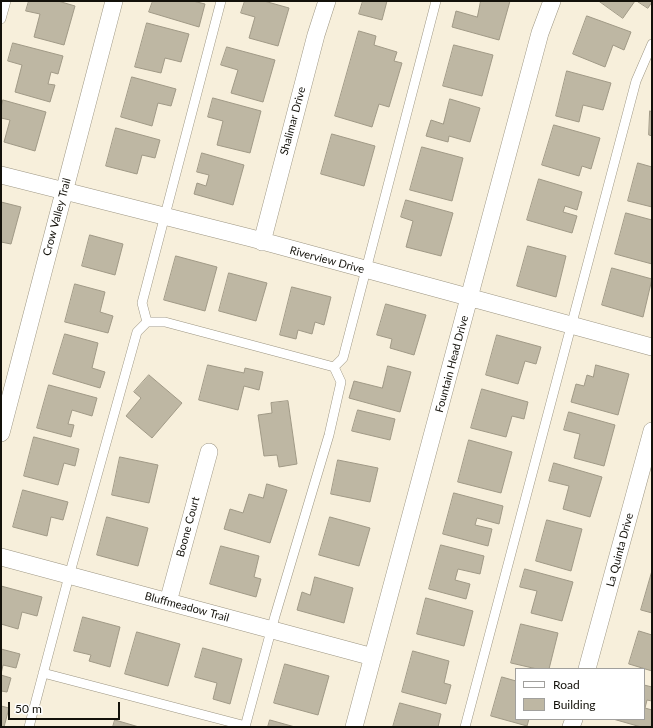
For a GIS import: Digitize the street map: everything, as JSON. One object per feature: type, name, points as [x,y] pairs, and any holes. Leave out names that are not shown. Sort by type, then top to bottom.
[{"type":"street","name":"Crow Valley Trail","points":[[1,433],[63,191],[114,1]]},
{"type":"street","name":"Shalimar Drive","points":[[262,242],[312,50],[327,1]]},
{"type":"street","name":"Fountain Head Drive","points":[[354,727],[540,33],[552,1]]},
{"type":"street","name":"Riverview Drive","points":[[1,174],[262,242],[469,299],[652,347]]},
{"type":"street","name":"La Quinta Drive","points":[[587,668],[652,430]]},
{"type":"street","name":"Boone Court","points":[[168,602],[209,452]]},
{"type":"street","name":"Bluffmeadow Trail","points":[[1,557],[373,656]]},
{"type":"lane","points":[[1,19],[6,1]]},
{"type":"lane","points":[[147,322],[142,303],[221,1]]},
{"type":"lane","points":[[334,367],[343,358],[436,1]]},
{"type":"lane","points":[[465,727],[636,81],[652,44]]},
{"type":"lane","points":[[29,727],[136,332],[147,322],[165,322],[334,367]]},
{"type":"lane","points":[[43,673],[246,727],[272,629],[329,435],[341,382],[334,367]]},
{"type":"building","points":[[29,1],[58,1],[75,6],[64,45],[34,37],[40,14],[26,11]]},
{"type":"building","points":[[153,1],[193,1],[205,4],[199,27],[149,12]]},
{"type":"building","points":[[245,1],[264,1],[289,8],[278,46],[249,38],[255,17],[241,13]]},
{"type":"building","points":[[363,1],[387,1],[382,20],[359,14]]},
{"type":"building","points":[[481,1],[510,1],[499,40],[452,27],[456,11],[477,17]]},
{"type":"building","points":[[599,1],[635,1],[623,18]]},
{"type":"building","points":[[637,1],[652,1],[652,2],[648,8]]},
{"type":"building","points":[[587,16],[631,32],[624,50],[613,45],[605,67],[573,54]]},
{"type":"building","points":[[147,23],[189,34],[181,62],[165,58],[161,73],[135,67]]},
{"type":"building","points":[[359,31],[376,36],[374,45],[397,52],[394,61],[402,63],[389,107],[379,104],[372,127],[335,116]]},
{"type":"building","points":[[13,43],[63,56],[58,74],[51,72],[48,84],[55,85],[50,102],[15,92],[22,65],[8,61]]},
{"type":"building","points":[[454,45],[493,55],[482,96],[443,86]]},
{"type":"building","points":[[227,47],[275,60],[263,102],[231,93],[238,70],[221,65]]},
{"type":"building","points":[[567,71],[611,83],[603,110],[583,105],[579,122],[556,116]]},
{"type":"building","points":[[132,77],[176,89],[171,106],[158,103],[152,126],[121,117]]},
{"type":"building","points":[[213,98],[261,111],[250,153],[217,145],[223,121],[208,117]]},
{"type":"building","points":[[450,99],[480,108],[470,142],[449,136],[448,142],[426,136],[431,120],[443,124]]},
{"type":"building","points":[[3,100],[46,112],[35,151],[4,142],[10,120],[1,118]]},
{"type":"building","points":[[650,111],[652,112],[652,136],[649,135]]},
{"type":"building","points":[[554,125],[600,138],[591,169],[582,166],[579,176],[542,165]]},
{"type":"building","points":[[116,128],[160,140],[155,158],[142,155],[137,174],[106,166]]},
{"type":"building","points":[[332,134],[375,146],[364,186],[321,174]]},
{"type":"building","points":[[422,147],[463,158],[452,201],[410,190]]},
{"type":"building","points":[[202,153],[244,165],[233,205],[194,194],[197,183],[206,186],[209,175],[197,172]]},
{"type":"building","points":[[638,163],[652,167],[652,207],[628,201]]},
{"type":"building","points":[[539,179],[582,192],[577,210],[565,206],[563,212],[577,216],[572,233],[527,220]]},
{"type":"building","points":[[406,200],[453,213],[441,256],[406,247],[413,221],[401,217]]},
{"type":"building","points":[[1,202],[21,207],[11,244],[1,242]]},
{"type":"building","points":[[626,213],[652,220],[652,264],[615,254]]},
{"type":"building","points":[[90,235],[123,244],[115,275],[82,266]]},
{"type":"building","points":[[528,246],[566,256],[556,297],[517,286]]},
{"type":"building","points":[[176,256],[217,267],[205,311],[164,300]]},
{"type":"building","points":[[612,268],[652,279],[643,317],[602,305]]},
{"type":"building","points":[[229,273],[267,283],[256,321],[219,311]]},
{"type":"building","points":[[75,284],[105,292],[100,312],[113,316],[108,333],[65,322]]},
{"type":"building","points":[[292,287],[331,297],[324,325],[315,322],[312,334],[298,330],[296,339],[280,335]]},
{"type":"building","points":[[386,304],[426,315],[414,355],[390,348],[392,339],[377,335]]},
{"type":"building","points":[[65,334],[98,343],[92,368],[105,372],[100,388],[53,374]]},
{"type":"building","points":[[497,335],[541,347],[536,364],[525,361],[518,384],[486,375]]},
{"type":"building","points":[[208,365],[244,373],[245,368],[263,372],[259,390],[244,386],[238,410],[199,400]]},
{"type":"building","points":[[596,365],[629,374],[618,415],[571,402],[576,384],[584,386],[587,375],[593,377]]},
{"type":"building","points":[[388,366],[411,372],[400,412],[349,398],[354,381],[382,388]]},
{"type":"building","points":[[149,375],[182,403],[152,438],[126,416],[141,398],[134,392]]},
{"type":"building","points":[[49,385],[97,398],[92,416],[72,410],[68,424],[74,425],[71,437],[37,428]]},
{"type":"building","points":[[482,389],[528,402],[524,419],[512,416],[506,437],[471,428]]},
{"type":"building","points":[[288,401],[297,464],[279,467],[277,455],[264,456],[258,415],[272,413],[271,403]]},
{"type":"building","points":[[358,410],[395,419],[390,440],[352,431]]},
{"type":"building","points":[[569,412],[615,425],[604,466],[574,458],[580,434],[564,430]]},
{"type":"building","points":[[34,437],[79,449],[75,466],[64,463],[58,485],[24,476]]},
{"type":"building","points":[[469,440],[512,452],[501,493],[458,482]]},
{"type":"building","points":[[120,457],[158,465],[149,503],[112,495]]},
{"type":"building","points":[[338,460],[378,468],[370,502],[331,494]]},
{"type":"building","points":[[554,463],[602,477],[590,517],[563,509],[569,486],[549,481]]},
{"type":"building","points":[[267,484],[287,490],[270,543],[224,529],[230,509],[243,513],[249,494],[263,498]]},
{"type":"building","points":[[23,490],[68,502],[63,520],[51,517],[47,536],[13,527]]},
{"type":"building","points":[[454,493],[503,506],[499,524],[477,518],[475,525],[492,529],[488,546],[443,534]]},
{"type":"building","points":[[107,517],[148,528],[138,566],[97,555]]},
{"type":"building","points":[[330,517],[370,528],[359,566],[319,555]]},
{"type":"building","points":[[547,520],[582,529],[571,571],[536,561]]},
{"type":"building","points":[[441,545],[484,556],[480,574],[458,569],[455,580],[470,584],[466,599],[429,589]]},
{"type":"building","points":[[221,546],[259,556],[254,577],[261,579],[256,597],[210,584]]},
{"type":"building","points":[[525,569],[573,582],[562,621],[531,613],[537,591],[520,587]]},
{"type":"building","points":[[652,571],[652,613],[641,610]]},
{"type":"building","points":[[315,577],[353,588],[344,623],[297,610],[302,592],[310,595]]},
{"type":"building","points":[[1,586],[42,597],[37,616],[22,612],[18,629],[1,624]]},
{"type":"building","points":[[426,598],[473,611],[464,646],[417,634]]},
{"type":"building","points":[[83,617],[120,627],[110,667],[89,661],[91,655],[74,651]]},
{"type":"building","points":[[521,624],[558,633],[549,668],[533,668],[511,663]]},
{"type":"building","points":[[639,631],[652,635],[652,671],[629,664]]},
{"type":"building","points":[[137,632],[180,644],[168,686],[125,674]]},
{"type":"building","points":[[203,648],[242,659],[230,704],[213,699],[217,683],[195,677]]},
{"type":"building","points":[[1,649],[20,654],[16,668],[3,665],[1,674]]},
{"type":"building","points":[[413,651],[449,661],[444,683],[451,685],[446,704],[402,692]]},
{"type":"building","points":[[285,664],[329,676],[318,715],[274,703]]},
{"type":"building","points":[[1,675],[11,678],[7,692],[1,691]]},
{"type":"building","points":[[502,677],[515,681],[515,720],[529,720],[527,726],[491,716]]},
{"type":"building","points":[[645,685],[652,687],[652,701],[647,700],[645,708]]},
{"type":"building","points":[[400,703],[441,714],[438,727],[393,727]]},
{"type":"building","points":[[1,706],[9,708],[4,727],[1,727]]},
{"type":"building","points":[[645,708],[652,710],[652,727],[641,727],[616,720],[645,720]]},
{"type":"building","points":[[115,720],[139,727],[113,727]]},
{"type":"building","points":[[270,720],[295,727],[268,727]]}]
